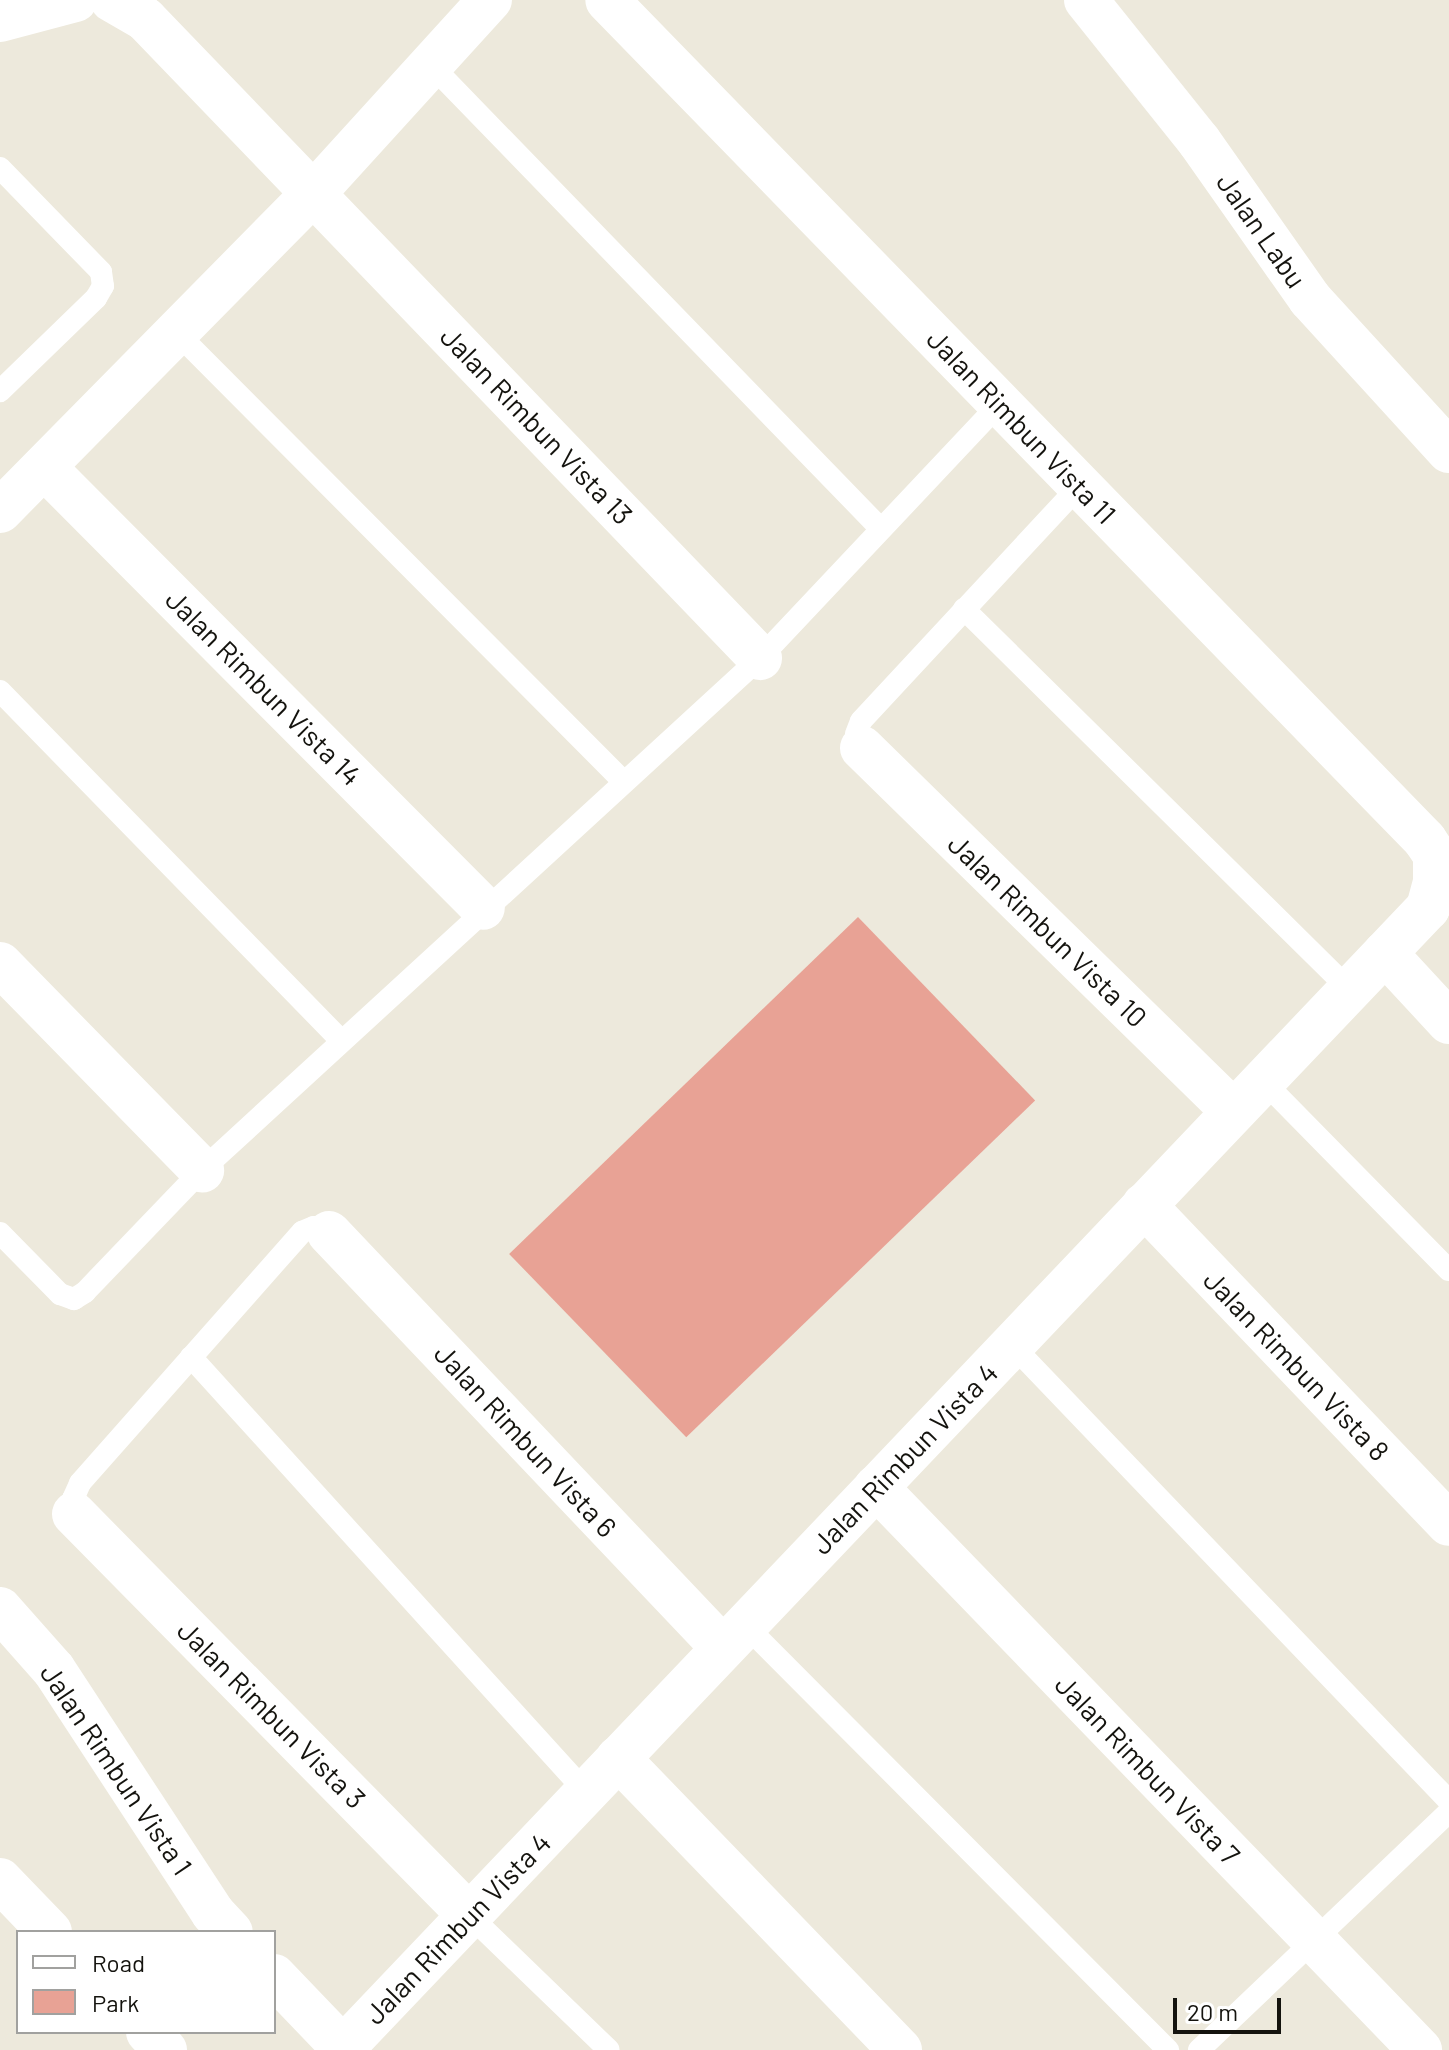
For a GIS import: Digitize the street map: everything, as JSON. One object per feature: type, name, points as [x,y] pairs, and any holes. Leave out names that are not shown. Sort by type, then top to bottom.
[{"type":"street","points":[[0,20],[75,0]]},
{"type":"street","name":"Jalan Rimbun Vista 13","points":[[112,0],[145,19],[315,192],[760,658]]},
{"type":"street","points":[[0,511],[315,192],[490,0]]},
{"type":"street","name":"Jalan Rimbun Vista 11","points":[[607,0],[1425,840],[1435,855]]},
{"type":"street","name":"Jalan Labu","points":[[1086,0],[1199,141],[1310,299],[1449,451]]},
{"type":"street","name":"Jalan Rimbun Vista 14","points":[[44,467],[483,908]]},
{"type":"street","name":"Jalan Rimbun Vista 10","points":[[862,748],[1248,1097]]},
{"type":"street","name":"Jalan Rimbun Vista 4","points":[[344,2049],[1428,908],[1435,881],[1435,855]]},
{"type":"street","points":[[1385,953],[1449,1022]]},
{"type":"street","points":[[0,964],[202,1170]]},
{"type":"street","name":"Jalan Rimbun Vista 8","points":[[1144,1205],[1449,1524]]},
{"type":"street","name":"Jalan Rimbun Vista 6","points":[[329,1233],[734,1636]]},
{"type":"street","name":"Jalan Rimbun Vista 7","points":[[876,1487],[1420,2050]]},
{"type":"street","name":"Jalan Rimbun Vista 3","points":[[74,1514],[469,1915]]},
{"type":"street","name":"Jalan Rimbun Vista 1","points":[[0,1609],[54,1670],[213,1913],[229,1930]]},
{"type":"street","points":[[618,1758],[900,2050]]},
{"type":"street","points":[[0,1880],[48,1930]]},
{"type":"street","points":[[276,1978],[344,2049]]},
{"type":"street","points":[[150,2034],[165,2050]]},
{"type":"lane","points":[[431,65],[881,529]]},
{"type":"lane","points":[[0,168],[101,272],[103,286],[96,298],[0,391]]},
{"type":"lane","points":[[177,333],[623,781]]},
{"type":"lane","points":[[0,1233],[60,1294],[74,1299],[85,1292],[202,1170],[483,908],[760,658],[1000,403]]},
{"type":"lane","points":[[862,748],[856,734],[861,721],[1080,485]]},
{"type":"lane","points":[[964,609],[1350,990]]},
{"type":"lane","points":[[0,691],[341,1040]]},
{"type":"lane","points":[[1248,1097],[1449,1270]]},
{"type":"lane","points":[[74,1514],[73,1499],[80,1483],[302,1232],[314,1227],[329,1233]]},
{"type":"lane","points":[[1012,1345],[1449,1801]]},
{"type":"lane","points":[[191,1357],[586,1792]]},
{"type":"lane","points":[[734,1636],[1168,2050]]},
{"type":"lane","points":[[1199,2050],[1449,1812]]},
{"type":"lane","points":[[469,1915],[609,2050]]},
{"type":"green space","points":[[858,917],[1035,1100],[686,1437],[509,1254]]}]
